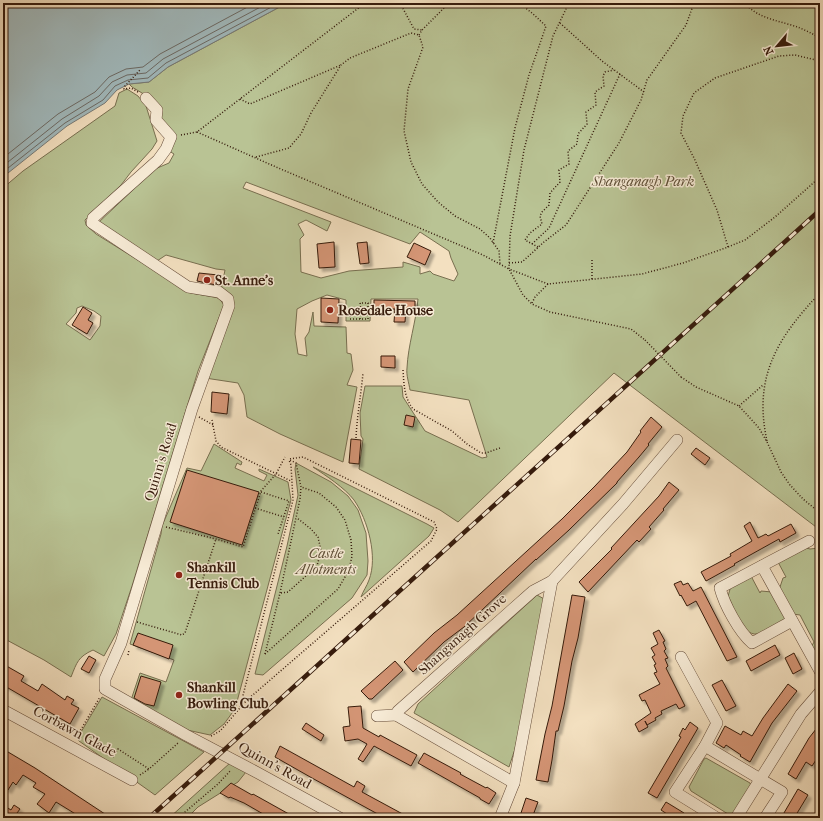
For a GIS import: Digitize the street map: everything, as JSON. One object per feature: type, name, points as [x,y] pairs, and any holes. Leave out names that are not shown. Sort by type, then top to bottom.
[{"type":"street","points":[[143,96],[157,110],[156,120],[171,137]]},
{"type":"street","name":"Quinn's Road","points":[[171,137],[166,149],[158,160],[93,218],[92,223],[188,287],[219,292],[228,299],[229,306],[191,412],[121,643],[105,679],[105,689],[186,735],[340,818]]},
{"type":"street","name":"Shanganagh Grove","points":[[396,715],[398,711],[533,591],[552,581],[623,504],[677,440]]},
{"type":"street","points":[[792,621],[752,643],[746,638],[723,600],[720,588],[809,541]]},
{"type":"street","points":[[762,566],[820,671]]},
{"type":"street","points":[[500,818],[514,783],[552,581]]},
{"type":"street","points":[[681,657],[716,723],[705,746],[675,792],[717,818]]},
{"type":"street","points":[[736,818],[800,714],[820,692]]},
{"type":"street","name":"Corbawn Glade","points":[[3,711],[107,765],[132,780]]},
{"type":"street","points":[[377,716],[396,715],[514,783]]},
{"type":"street","points":[[705,746],[782,792],[765,818]]},
{"type":"path","points":[[171,137],[197,132],[365,3]]},
{"type":"path","points":[[400,3],[414,28],[422,30]]},
{"type":"path","points":[[449,3],[422,30],[419,35],[423,47],[408,89],[404,131],[411,162],[422,184],[438,202],[455,216],[480,229],[490,238],[499,251],[500,264]]},
{"type":"path","points":[[493,243],[514,128],[529,75],[546,26],[518,3]]},
{"type":"path","points":[[567,3],[566,9],[554,36],[524,150],[510,236],[509,268],[523,295],[532,304],[550,312],[631,329],[645,340],[682,377],[696,388],[739,406],[759,428],[777,465],[790,485],[803,499],[820,512]]},
{"type":"path","points":[[509,263],[522,262],[566,225],[618,143],[641,100],[647,80],[686,25],[694,3]]},
{"type":"path","points":[[745,3],[750,9],[763,16],[800,28],[820,38]]},
{"type":"path","points":[[560,22],[602,61],[644,92]]},
{"type":"path","points":[[239,99],[250,104],[341,65],[350,58],[411,33],[419,35]]},
{"type":"path","points":[[728,247],[718,210],[681,133],[683,116],[694,93],[714,78],[779,56],[794,55],[820,61]]},
{"type":"path","points":[[256,158],[289,148],[301,134],[311,113],[341,65]]},
{"type":"path","points":[[140,70],[124,87],[124,89],[131,88],[143,96]]},
{"type":"path","points":[[538,247],[525,240],[530,233],[542,224],[540,216],[549,205],[550,193],[560,182],[559,170],[569,164],[568,151],[577,144],[578,134],[586,124],[586,112],[596,104],[595,92],[604,86],[603,76],[605,72],[614,70]]},
{"type":"path","points":[[532,244],[549,228],[620,74]]},
{"type":"path","points":[[197,132],[548,284],[642,274],[683,263],[728,247],[745,240],[820,177]]},
{"type":"path","points":[[592,258],[592,279]]},
{"type":"path","points":[[532,304],[535,297],[548,284]]},
{"type":"path","points":[[767,442],[762,405],[764,384],[772,361],[790,328],[820,293]]},
{"type":"path","points":[[360,319],[360,311],[360,303],[368,303],[368,311],[368,319],[360,319],[350,319],[350,311],[360,311],[368,311],[373,311],[373,312]]},
{"type":"path","points":[[403,370],[405,395],[413,409],[452,431],[467,444],[481,453],[486,453],[500,448]]},
{"type":"path","points":[[356,438],[363,373]]},
{"type":"path","points":[[739,406],[764,384]]},
{"type":"path","points":[[191,412],[213,425]]},
{"type":"path","points":[[212,420],[216,441],[221,447],[292,482]]},
{"type":"path","points":[[157,524],[243,547],[261,491],[276,474],[285,457]]},
{"type":"path","points":[[210,737],[220,731],[247,700],[431,540],[437,529],[434,522],[303,457],[289,459]]},
{"type":"path","points":[[240,709],[293,500],[289,459]]},
{"type":"path","points":[[289,459],[296,463],[301,487],[280,593],[265,654],[338,589],[349,570],[352,556],[351,540],[345,520],[336,507],[319,493],[301,487]]},
{"type":"path","points":[[261,491],[289,501],[278,534]]},
{"type":"path","points":[[255,508],[284,517]]},
{"type":"path","points":[[280,593],[288,592],[317,566],[321,551],[318,537],[311,529],[296,518]]},
{"type":"path","points":[[136,627],[137,621],[182,635],[185,632],[216,539]]},
{"type":"path","points":[[128,655],[131,644]]},
{"type":"path","points":[[70,747],[105,689]]},
{"type":"path","points":[[107,765],[118,749],[149,769],[186,735]]},
{"type":"path","points":[[183,818],[185,812],[218,784],[236,761]]},
{"type":"green space","name":"Shanganagh Park","points":[[287,3],[820,3],[820,530],[614,373],[458,522],[440,510],[359,469],[363,439],[361,436],[360,413],[365,386],[402,386],[403,397],[425,431],[482,458],[487,457],[469,400],[410,390],[407,373],[408,359],[418,299],[371,299],[370,321],[346,321],[346,300],[327,295],[297,309],[295,334],[298,354],[307,356],[305,338],[309,332],[313,312],[314,326],[346,327],[347,353],[351,354],[353,370],[347,385],[357,387],[343,462],[280,434],[247,417],[244,395],[238,383],[205,378],[231,309],[221,290],[225,270],[216,269],[166,255],[157,261],[98,223],[155,169],[169,163],[174,154],[166,149],[169,143],[147,96],[129,84],[149,82],[168,67]],"holes":[[[246,182],[410,244],[420,232],[449,251],[458,274],[454,281],[433,274],[430,271],[420,274],[420,267],[403,262],[403,267],[349,271],[321,278],[301,272],[300,239],[304,235],[298,224],[306,220],[327,231],[331,222],[243,188]]]},
{"type":"green space","points":[[127,89],[138,96],[146,106],[157,141],[121,185],[85,220],[86,225],[96,234],[191,293],[219,298],[224,305],[198,371],[116,634],[104,656],[93,650],[84,655],[79,660],[71,677],[44,660],[3,638],[3,188],[23,171],[115,106],[119,93]],"holes":[[[82,306],[101,316],[100,326],[90,340],[66,324],[76,313],[77,308]]]},
{"type":"green space","name":"Shankill Tennis Club","points":[[214,444],[242,462],[241,465],[237,463],[235,468],[264,481],[267,475],[259,471],[259,469],[288,482],[291,500],[235,709],[224,724],[210,735],[187,730],[131,700],[140,673],[166,682],[174,660],[130,644],[162,526],[187,468],[201,471]]},
{"type":"green space","name":"Castle Allotments","points":[[296,463],[331,482],[348,496],[358,510],[366,533],[368,561],[367,575],[352,598],[263,675],[255,674],[287,546],[298,495],[295,469]]},
{"type":"green space","points":[[313,467],[434,528],[429,536],[361,597],[372,571],[372,550],[364,518],[350,495],[335,482]]},
{"type":"green space","points":[[820,545],[820,665],[810,649],[814,642],[800,615],[793,614],[779,590],[783,578],[786,577],[778,562],[803,547],[810,549],[819,548]]},
{"type":"green space","points":[[751,576],[760,593],[761,591],[772,592],[785,616],[785,619],[757,634],[747,630],[739,620],[728,596],[731,586]]},
{"type":"green space","points":[[537,595],[546,600],[515,749],[509,767],[414,713],[418,704]]},
{"type":"green space","points":[[102,697],[204,752],[155,795],[79,741],[78,737]]},
{"type":"green space","points":[[706,758],[750,783],[751,786],[733,815],[728,814],[691,791],[689,787],[704,759]]},
{"type":"green space","points":[[230,763],[246,772],[238,782],[198,807],[187,818],[169,818]]},
{"type":"water","points":[[3,3],[287,3],[168,67],[149,82],[129,84],[117,90],[105,103],[67,126],[3,177]]},
{"type":"building","points":[[334,242],[335,267],[319,268],[317,244]]},
{"type":"building","points":[[367,242],[369,263],[360,264],[357,243]]},
{"type":"building","points":[[414,243],[431,251],[425,265],[407,257]]},
{"type":"building","name":"St. Anne's","points":[[199,273],[218,275],[216,285],[197,281]]},
{"type":"building","name":"Rosedale House","points":[[321,298],[339,299],[338,323],[321,322]]},
{"type":"building","points":[[374,300],[415,301],[415,309],[406,309],[405,322],[394,322],[395,309],[374,309]]},
{"type":"building","points":[[83,307],[92,313],[88,320],[93,323],[87,334],[72,325]]},
{"type":"building","points":[[381,356],[395,356],[395,368],[381,367]]},
{"type":"building","points":[[212,392],[229,394],[227,414],[211,412]]},
{"type":"building","points":[[406,415],[415,417],[413,427],[404,425]]},
{"type":"building","points":[[651,417],[662,427],[617,483],[569,530],[464,627],[444,642],[413,672],[404,662],[434,633],[457,615],[562,519],[627,452]]},
{"type":"building","points":[[351,439],[361,440],[359,464],[349,463]]},
{"type":"building","points":[[696,448],[710,458],[705,465],[691,454]]},
{"type":"building","points":[[187,470],[259,492],[242,545],[170,522]]},
{"type":"building","points":[[669,482],[679,490],[649,527],[651,529],[639,542],[637,540],[588,592],[579,582],[612,549],[611,548],[659,496]]},
{"type":"building","points":[[750,522],[758,538],[766,534],[768,536],[791,524],[796,533],[780,542],[779,539],[706,581],[701,572],[731,556],[730,554],[752,541],[744,526]]},
{"type":"building","points":[[681,581],[683,585],[688,583],[693,591],[701,587],[737,657],[727,661],[696,601],[687,606],[681,595],[680,596],[674,584]]},
{"type":"building","points":[[572,595],[585,597],[564,706],[558,731],[556,731],[548,782],[536,780],[552,706]]},
{"type":"building","points":[[659,630],[665,641],[663,642],[666,649],[664,651],[668,658],[665,659],[668,666],[666,668],[685,706],[679,709],[676,704],[661,711],[662,714],[655,718],[656,720],[647,725],[648,727],[639,732],[635,724],[651,713],[645,700],[642,701],[639,695],[660,684],[654,673],[657,672],[654,665],[656,664],[652,657],[655,655],[651,648],[658,644],[653,633]]},
{"type":"building","points":[[138,633],[173,645],[169,659],[133,645]]},
{"type":"building","points":[[775,645],[780,655],[751,671],[746,661]]},
{"type":"building","points":[[794,653],[802,669],[793,674],[785,658]]},
{"type":"building","points":[[89,656],[96,660],[89,673],[81,669]]},
{"type":"building","points":[[395,661],[403,670],[372,699],[369,699],[361,691]]},
{"type":"building","points":[[3,664],[24,676],[21,681],[38,691],[42,684],[65,700],[67,696],[74,700],[71,704],[79,708],[70,724],[3,685]]},
{"type":"building","points":[[141,676],[161,682],[154,706],[145,704],[134,698]]},
{"type":"building","points":[[722,680],[736,706],[726,711],[712,685]]},
{"type":"building","points":[[788,684],[797,691],[772,723],[750,762],[726,745],[724,748],[716,743],[725,726],[741,735],[743,731],[752,736],[763,718]]},
{"type":"building","points":[[361,706],[363,728],[379,737],[380,735],[417,755],[411,766],[374,746],[363,762],[358,759],[367,744],[358,739],[345,741],[343,727],[350,726],[348,707]]},
{"type":"building","points":[[690,722],[698,728],[657,798],[648,793],[681,737],[679,736],[683,728],[685,730]]},
{"type":"building","points":[[306,723],[324,735],[321,741],[302,729]]},
{"type":"building","points":[[820,724],[820,754],[812,766],[806,762],[796,779],[788,774],[809,738]]},
{"type":"building","points":[[280,746],[354,787],[357,781],[365,786],[362,792],[410,818],[385,818],[312,778],[275,757]]},
{"type":"building","points":[[3,749],[35,768],[111,818],[82,818],[56,802],[49,813],[37,804],[45,794],[33,787],[36,783],[23,775],[16,785],[13,782],[8,790],[3,787]]},
{"type":"building","points":[[424,753],[496,793],[489,804],[418,763]]},
{"type":"building","points":[[231,783],[296,818],[270,818],[244,803],[220,793]]},
{"type":"building","points":[[798,789],[808,795],[794,818],[781,818]]},
{"type":"building","points":[[526,798],[538,802],[532,818],[520,816]]},
{"type":"building","points":[[666,802],[684,813],[681,818],[673,818],[661,810]]},
{"type":"building","points":[[3,805],[11,810],[14,805],[20,809],[17,813],[25,818],[3,818]]},
{"type":"railway","points":[[149,818],[820,210]]},
{"type":"place","name":"St. Anne's","points":[[207,280]]},
{"type":"place","name":"Rosedale House","points":[[330,310]]},
{"type":"place","name":"Shankill Tennis Club","points":[[179,575]]},
{"type":"place","name":"Shankill Bowling Club","points":[[179,695]]}]
